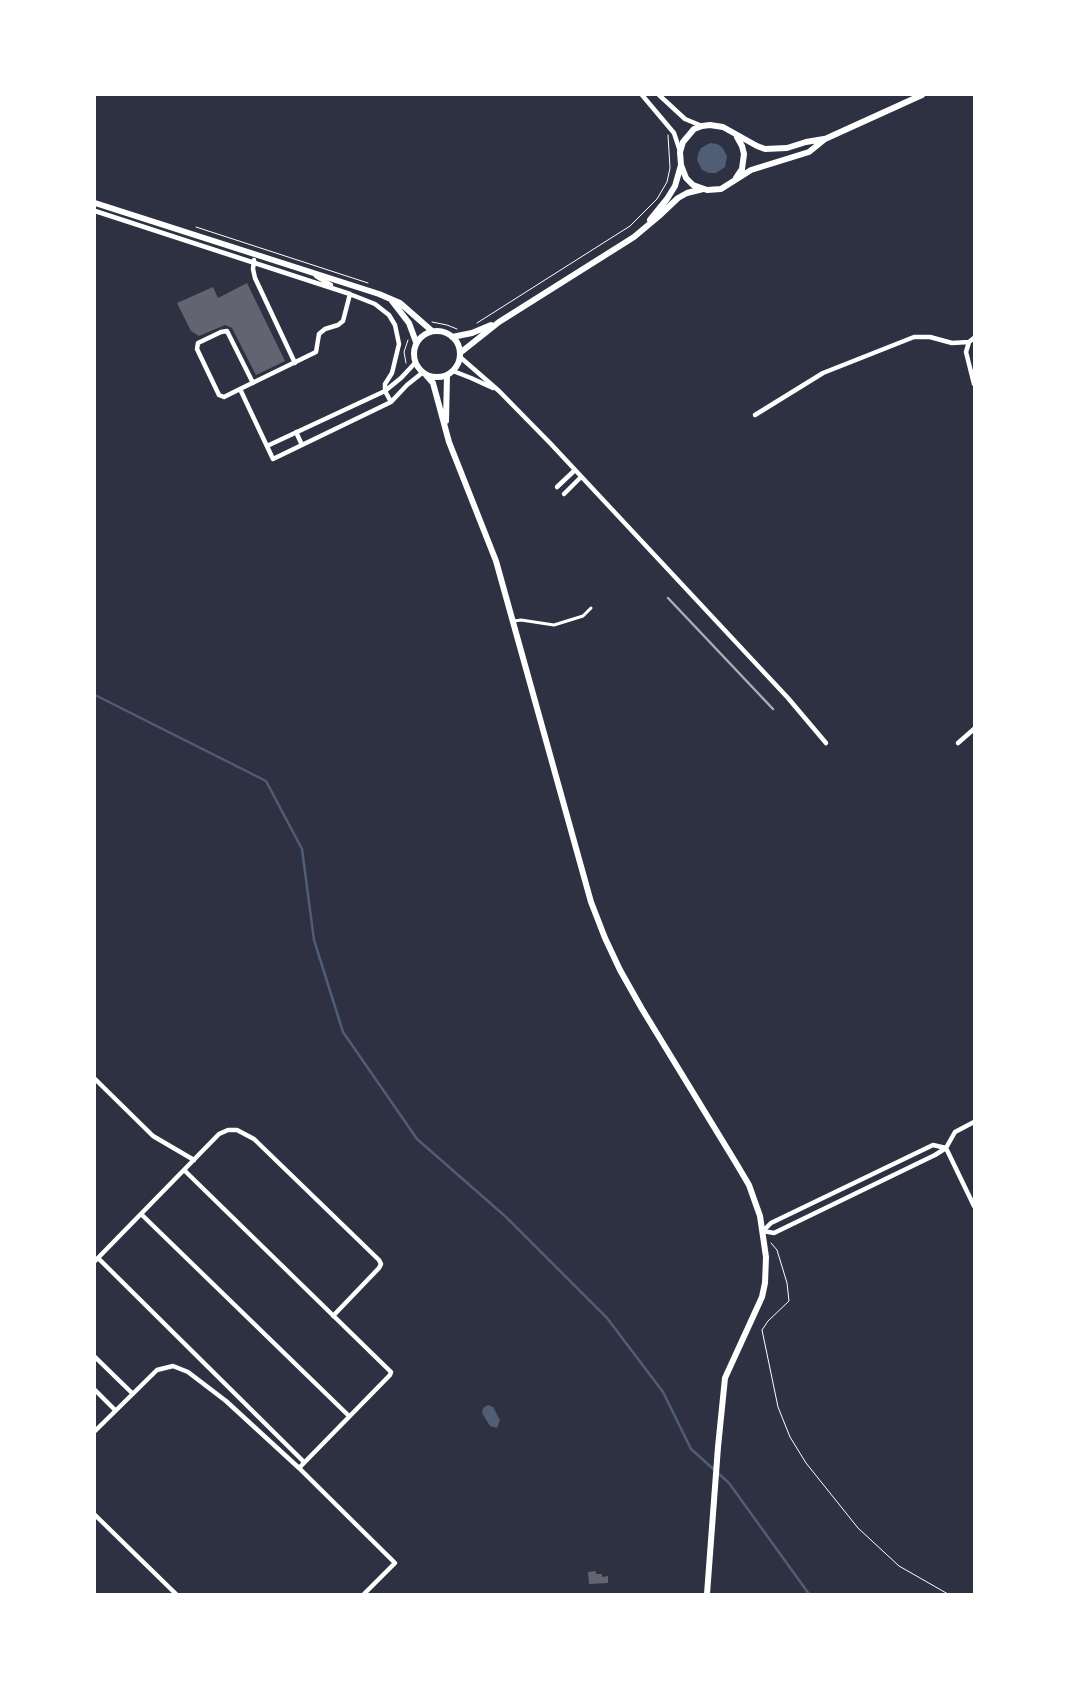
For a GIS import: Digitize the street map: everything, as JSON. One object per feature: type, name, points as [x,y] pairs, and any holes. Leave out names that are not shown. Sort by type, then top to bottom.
[{"type":"main road","points":[[826,139],[776,149],[756,146],[723,127],[702,126],[689,134],[683,142],[680,152],[681,165],[686,178],[693,185],[703,189],[721,189],[759,166],[809,152],[826,139],[922,95]]},
{"type":"main road","points":[[734,134],[739,140],[744,154],[742,169],[734,181]]},
{"type":"main road","points":[[643,229],[667,200],[675,186],[681,165]]},
{"type":"main road","points":[[460,355],[499,322],[643,229],[678,198],[703,189]]},
{"type":"main road","points":[[95,203],[366,289],[405,307],[432,331],[442,332],[452,337],[459,347],[460,355],[459,362],[450,373],[445,415],[449,442]]},
{"type":"main road","points":[[391,300],[413,332],[416,342]]},
{"type":"main road","points":[[452,337],[460,332],[472,333],[499,322]]},
{"type":"main road","points":[[432,331],[420,337],[416,342],[413,356],[415,362],[433,385],[449,442],[488,539],[514,621],[591,902],[620,970],[749,1185],[760,1216],[766,1257],[765,1283],[755,1314],[724,1378],[707,1594]]},
{"type":"main road","points":[[424,374],[433,378],[450,373]]},
{"type":"street","points":[[659,95],[686,119],[702,126]]},
{"type":"street","points":[[643,96],[674,133],[680,152]]},
{"type":"street","points":[[95,209],[103,214],[254,262],[375,304],[389,315],[396,325],[399,344],[392,373],[385,384],[385,391],[391,402]]},
{"type":"street","points":[[144,219],[160,232]]},
{"type":"street","points":[[256,254],[253,269],[255,278],[296,362]]},
{"type":"street","points":[[309,271],[329,284],[350,294]]},
{"type":"street","points":[[253,383],[227,331],[198,343],[196,349],[219,395],[224,397],[240,389],[253,383],[296,362],[316,352],[319,334],[325,329],[338,326],[342,321],[350,294]]},
{"type":"street","points":[[755,414],[823,373],[914,337],[930,337],[952,343],[969,342]]},
{"type":"street","points":[[974,338],[969,342],[966,352],[974,384]]},
{"type":"street","points":[[460,355],[499,391],[582,477],[788,698],[826,743]]},
{"type":"street","points":[[267,446],[385,391],[396,383],[415,362]]},
{"type":"street","points":[[450,373],[471,378],[499,391]]},
{"type":"street","points":[[240,389],[273,459],[391,402],[407,385],[424,374]]},
{"type":"street","points":[[296,432],[302,445]]},
{"type":"street","points":[[558,487],[575,470]]},
{"type":"street","points":[[564,494],[582,477]]},
{"type":"street","points":[[514,621],[521,620],[554,624],[566,622],[583,616],[592,608]]},
{"type":"street","points":[[958,743],[974,729]]},
{"type":"street","points":[[95,1079],[154,1136],[194,1160]]},
{"type":"street","points":[[763,1231],[774,1233],[935,1155],[946,1148],[954,1132],[974,1122]]},
{"type":"street","points":[[304,1462],[96,1260],[219,1134],[228,1130],[237,1130],[248,1134],[379,1260],[380,1268],[333,1316]]},
{"type":"street","points":[[763,1231],[771,1223],[933,1145],[946,1148]]},
{"type":"street","points":[[946,1148],[974,1206]]},
{"type":"street","points":[[184,1170],[391,1372],[299,1468]]},
{"type":"street","points":[[141,1214],[349,1416]]},
{"type":"street","points":[[95,1357],[132,1394]]},
{"type":"street","points":[[95,1431],[157,1370],[173,1366],[188,1372],[226,1401],[299,1468],[395,1563],[364,1594]]},
{"type":"street","points":[[95,1390],[115,1410]]},
{"type":"street","points":[[95,1515],[174,1592],[167,1594]]},
{"type":"path","points":[[474,325],[630,226],[657,199],[667,182],[670,168],[667,134]]},
{"type":"path","points":[[194,227],[370,283]]},
{"type":"path","points":[[423,325],[430,322],[439,322],[460,332]]},
{"type":"path","points":[[455,328],[460,332]]},
{"type":"path","points":[[409,370],[405,362],[404,352],[409,336],[413,332]]},
{"type":"path","points":[[763,1231],[777,1250],[787,1284],[789,1301],[768,1321],[762,1330],[778,1407],[790,1437],[806,1463],[858,1528],[899,1566],[948,1594]]},
{"type":"water","points":[[710,143],[722,147],[727,156],[725,167],[716,173],[702,170],[697,160],[701,148]]},
{"type":"water","points":[[488,1405],[493,1407],[500,1420],[497,1428],[490,1426],[482,1413],[483,1408]]},
{"type":"building","points":[[247,283],[285,361],[256,375],[232,328],[225,325],[199,336],[191,331],[177,303],[213,287],[218,298]]},
{"type":"building","points":[[596,1571],[596,1574],[602,1574],[602,1577],[608,1576],[608,1583],[589,1584],[588,1572]]},
{"type":"waterway","points":[[95,695],[266,781],[302,849],[314,940],[343,1032],[417,1139],[506,1217],[607,1318],[663,1392],[691,1449],[729,1483],[809,1594]]},
{"type":"railway","points":[[668,598],[773,709]]}]
